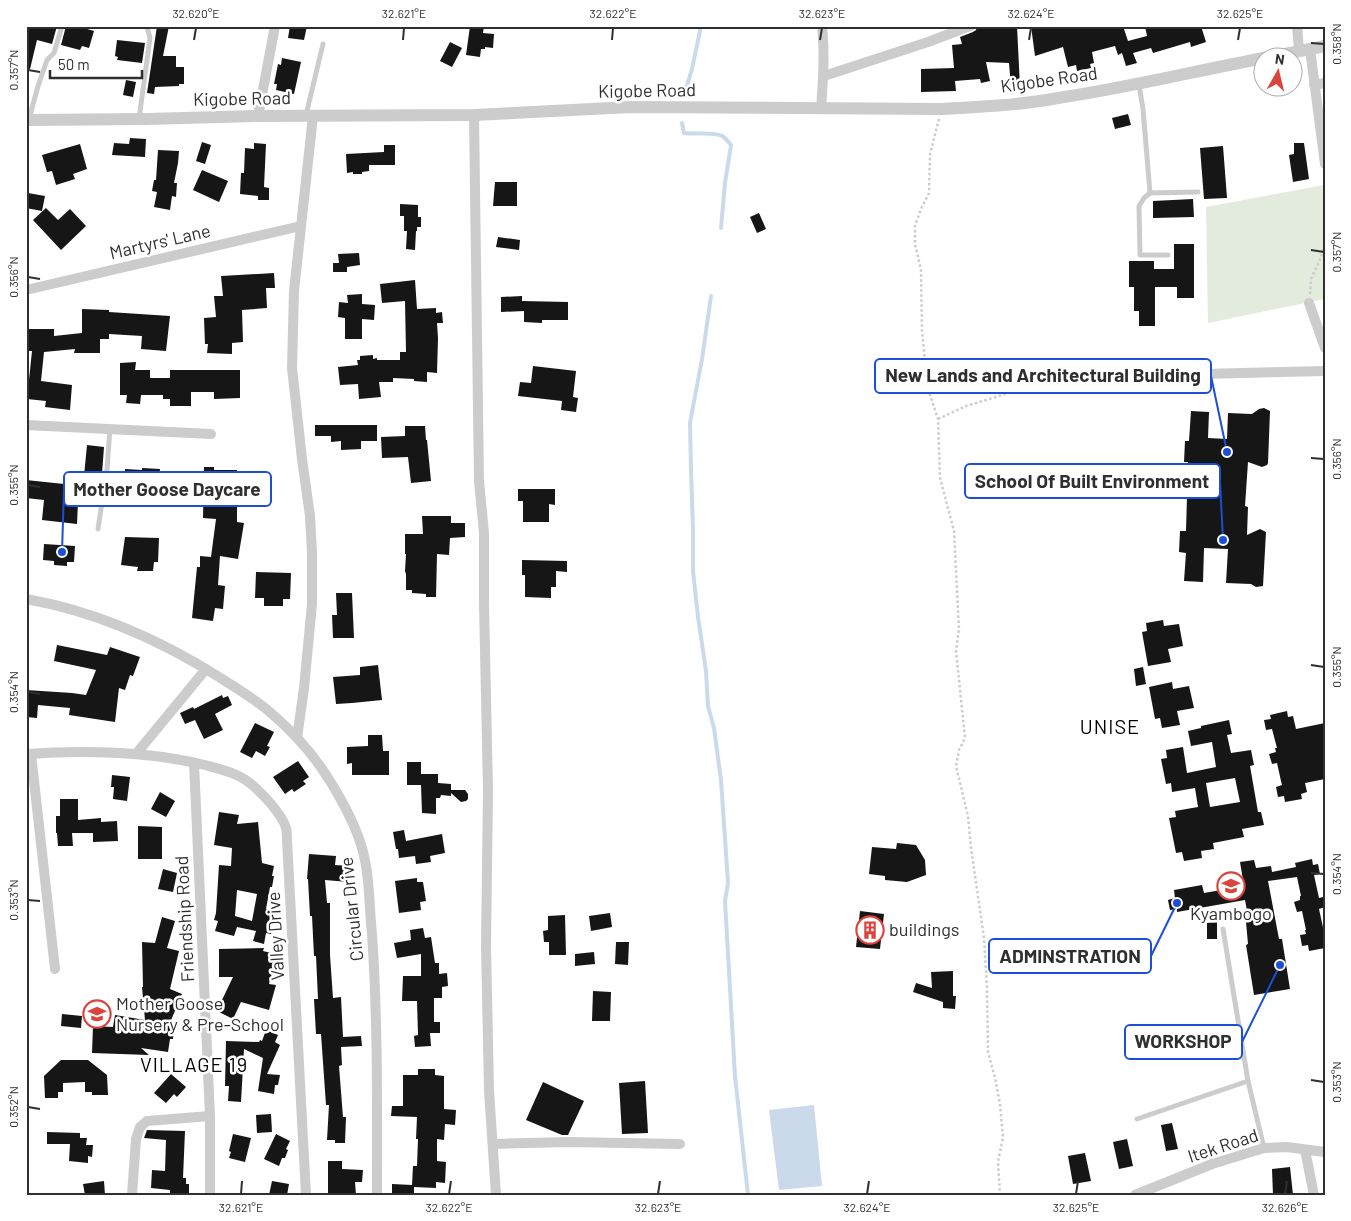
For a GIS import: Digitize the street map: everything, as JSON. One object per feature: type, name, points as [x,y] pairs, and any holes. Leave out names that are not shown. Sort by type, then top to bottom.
[{"type":"street","points":[[258,116],[275,26]]},
{"type":"street","points":[[821,109],[824,76],[822,26]]},
{"type":"street","points":[[824,76],[928,42],[970,26]]},
{"type":"street","points":[[1297,26],[1314,85],[1325,164]]},
{"type":"street","name":"Kigobe Road","points":[[1305,50],[1325,46]]},
{"type":"street","name":"Kigobe Road","points":[[28,120],[258,116],[474,116],[631,107],[941,109],[1058,99],[1254,60]]},
{"type":"street","points":[[1314,85],[1325,83]]},
{"type":"street","points":[[297,738],[312,604],[310,516],[292,368],[294,291],[309,116]]},
{"type":"street","points":[[474,116],[479,481],[484,532],[488,790],[486,946],[489,1091],[496,1195]]},
{"type":"street","name":"Martyrs' Lane","points":[[26,290],[301,226]]},
{"type":"street","points":[[1309,303],[1325,348]]},
{"type":"street","points":[[1162,375],[1325,371]]},
{"type":"street","points":[[26,425],[211,434]]},
{"type":"street","name":"Circular Drive","points":[[26,599],[86,613],[119,625],[152,639],[206,669],[270,712],[297,738],[328,777],[352,818],[359,835],[366,864],[375,980],[377,1195]]},
{"type":"street","points":[[136,754],[206,669]]},
{"type":"street","points":[[55,969],[29,754],[90,751],[136,754],[194,762]]},
{"type":"street","name":"Valley Drive","points":[[194,762],[220,769],[250,783],[270,803],[285,826],[306,1195]]},
{"type":"street","name":"Friendship Road","points":[[194,762],[210,1116],[210,1195]]},
{"type":"street","points":[[132,1195],[136,1139],[140,1127],[147,1121],[210,1116]]},
{"type":"street","points":[[492,1144],[568,1142],[680,1144]]},
{"type":"street","name":"Itek Road","points":[[1135,1195],[1212,1164],[1264,1148],[1287,1147],[1325,1152]]},
{"type":"street","points":[[1305,1150],[1314,1195]]},
{"type":"lane","points":[[28,120],[47,60],[54,53],[62,26]]},
{"type":"lane","points":[[139,119],[150,38],[147,28]]},
{"type":"lane","points":[[309,116],[323,44]]},
{"type":"lane","points":[[1139,84],[1150,194]]},
{"type":"lane","points":[[1168,255],[1140,255],[1139,206],[1144,198],[1150,194],[1198,192]]},
{"type":"lane","points":[[98,528],[107,469],[110,429]]},
{"type":"lane","points":[[1223,929],[1248,1082],[1264,1148]]},
{"type":"lane","points":[[1137,1119],[1248,1082]]},
{"type":"path","points":[[941,109],[930,154],[929,193],[920,209],[915,226],[915,244],[921,270],[922,331],[928,389],[938,420],[940,478],[954,531],[959,629],[956,651],[965,738],[959,750],[956,766],[968,816],[984,938],[988,1052],[1000,1104],[1002,1137],[998,1162],[1000,1195]]},
{"type":"path","points":[[1309,303],[1311,279],[1325,244]]},
{"type":"path","points":[[938,420],[966,406],[1012,392],[1162,375]]},
{"type":"shaded area","points":[[1324,185],[1325,299],[1208,323],[1206,207]]},
{"type":"water","points":[[814,1105],[822,1186],[779,1190],[769,1110]]},
{"type":"building","points":[[26,26],[57,26],[52,44],[37,40],[30,69],[26,69]]},
{"type":"building","points":[[66,26],[77,26],[94,31],[89,48],[82,46],[80,50],[61,45]]},
{"type":"building","points":[[157,26],[169,26],[163,56],[176,56],[176,67],[184,67],[184,84],[155,87],[154,94],[147,93]]},
{"type":"building","points":[[290,26],[307,26],[304,40],[288,38]]},
{"type":"building","points":[[470,26],[484,26],[483,33],[494,34],[493,48],[485,47],[485,49],[481,49],[480,57],[466,55]]},
{"type":"building","points":[[977,26],[978,29],[996,26],[1017,26],[1020,87],[1011,87],[1009,63],[986,62],[990,81],[981,83],[980,79],[955,81],[956,91],[921,92],[921,69],[954,68],[952,45],[962,44],[960,37],[973,32]]},
{"type":"building","points":[[1031,26],[1123,26],[1128,41],[1147,36],[1145,26],[1201,26],[1206,42],[1191,47],[1190,42],[1153,53],[1151,48],[1133,53],[1137,63],[1126,66],[1122,53],[1118,55],[1115,46],[1092,52],[1094,63],[1090,64],[1091,68],[1077,71],[1076,65],[1068,67],[1063,47],[1035,56]]},
{"type":"building","points":[[117,40],[145,43],[142,63],[117,60],[118,57],[115,56]]},
{"type":"building","points":[[450,42],[462,48],[452,67],[440,61]]},
{"type":"building","points":[[282,58],[301,62],[294,94],[276,90],[277,84],[274,84],[278,64],[281,65]]},
{"type":"building","points":[[126,80],[136,82],[133,97],[123,95]]},
{"type":"building","points":[[1128,114],[1131,125],[1115,129],[1112,118]]},
{"type":"building","points":[[130,138],[146,139],[145,157],[112,155],[114,143],[129,144]]},
{"type":"building","points":[[202,142],[211,145],[205,164],[196,161]]},
{"type":"building","points":[[254,143],[266,144],[264,187],[269,188],[269,200],[258,200],[258,196],[240,194],[241,173],[244,173],[245,148],[254,149]]},
{"type":"building","points":[[1294,143],[1304,143],[1309,179],[1293,182],[1289,155],[1294,154]]},
{"type":"building","points":[[80,144],[87,169],[73,174],[75,179],[56,185],[52,171],[47,172],[42,155]]},
{"type":"building","points":[[384,145],[395,145],[395,165],[369,165],[369,171],[362,172],[362,174],[347,173],[346,154],[384,152]]},
{"type":"building","points":[[1223,146],[1227,198],[1204,199],[1200,148]]},
{"type":"building","points":[[158,150],[179,151],[174,183],[177,183],[176,197],[172,196],[170,210],[154,207],[157,192],[152,191],[154,180],[156,180]]},
{"type":"building","points":[[202,170],[228,181],[219,202],[193,190]]},
{"type":"building","points":[[495,182],[517,182],[517,206],[493,206]]},
{"type":"building","points":[[28,193],[45,196],[42,211],[26,208]]},
{"type":"building","points":[[1193,199],[1194,217],[1153,218],[1153,201]]},
{"type":"building","points":[[400,204],[418,205],[418,217],[421,217],[421,227],[417,227],[415,250],[406,249],[407,231],[404,231],[404,216],[400,216]]},
{"type":"building","points":[[46,208],[58,220],[70,209],[86,226],[61,250],[33,220]]},
{"type":"building","points":[[759,213],[766,229],[757,233],[750,217]]},
{"type":"building","points":[[498,237],[520,240],[519,250],[496,247]]},
{"type":"building","points":[[1174,244],[1194,244],[1194,298],[1177,298],[1177,287],[1155,287],[1155,326],[1139,326],[1139,311],[1134,311],[1134,287],[1129,287],[1129,261],[1154,261],[1154,269],[1174,269]]},
{"type":"building","points":[[359,253],[360,265],[347,267],[347,272],[333,272],[333,263],[339,263],[338,254]]},
{"type":"building","points":[[274,273],[275,288],[266,288],[267,308],[242,310],[243,342],[232,343],[232,354],[207,353],[208,344],[205,344],[204,318],[216,317],[214,296],[223,296],[221,276]]},
{"type":"building","points":[[415,280],[417,309],[436,308],[436,313],[442,312],[443,323],[437,323],[437,373],[427,372],[427,382],[393,378],[393,382],[379,382],[381,397],[359,399],[358,384],[340,385],[338,367],[358,365],[357,360],[360,360],[360,356],[373,355],[373,359],[377,358],[377,360],[400,360],[400,352],[406,352],[405,301],[382,303],[380,284]]},
{"type":"building","points":[[362,294],[362,304],[375,305],[374,320],[362,319],[362,339],[345,339],[345,318],[338,317],[339,302],[348,303],[347,295]]},
{"type":"building","points":[[522,296],[522,301],[568,302],[568,320],[542,320],[542,323],[524,322],[524,311],[501,312],[501,297]]},
{"type":"building","points":[[82,309],[170,316],[166,351],[141,349],[142,336],[109,334],[109,339],[100,339],[100,353],[74,353],[75,349],[44,352],[41,381],[72,385],[70,410],[45,407],[46,401],[27,399],[32,351],[26,351],[26,329],[54,329],[54,336],[82,333]]},
{"type":"building","points":[[136,362],[135,370],[150,370],[150,378],[170,378],[170,370],[240,370],[240,398],[214,399],[214,392],[191,392],[191,406],[170,406],[170,399],[163,399],[163,395],[141,395],[140,404],[126,403],[127,395],[120,395],[120,363]]},
{"type":"building","points":[[533,366],[576,371],[573,397],[578,398],[576,412],[561,410],[562,401],[518,396],[520,382],[531,383]]},
{"type":"building","points":[[1264,408],[1270,411],[1268,463],[1262,467],[1248,462],[1245,506],[1248,507],[1247,535],[1260,529],[1266,532],[1263,586],[1256,587],[1251,584],[1226,583],[1228,549],[1204,548],[1203,582],[1184,581],[1186,553],[1179,552],[1180,531],[1186,531],[1188,462],[1184,462],[1185,441],[1189,441],[1191,411],[1209,412],[1208,438],[1227,439],[1228,413],[1252,414]]},
{"type":"building","points":[[315,425],[377,425],[377,441],[361,441],[361,449],[341,450],[341,441],[331,442],[331,436],[315,436]]},
{"type":"building","points":[[405,426],[425,426],[431,481],[411,483],[408,457],[382,458],[381,437],[405,436]]},
{"type":"building","points":[[87,445],[104,447],[102,474],[94,473],[90,503],[78,502],[77,524],[42,520],[44,500],[26,498],[26,480],[83,486]]},
{"type":"building","points":[[204,467],[214,467],[214,470],[237,470],[237,522],[244,523],[238,559],[220,556],[218,585],[225,586],[223,609],[215,608],[213,621],[192,618],[197,567],[200,567],[200,556],[211,557],[216,519],[203,518]]},
{"type":"building","points":[[142,468],[160,469],[159,480],[164,480],[163,503],[138,502],[139,494],[124,492],[125,469],[142,470]]},
{"type":"building","points":[[518,489],[555,489],[555,505],[549,504],[549,522],[523,522],[523,501],[518,501]]},
{"type":"building","points":[[422,516],[451,516],[451,523],[465,523],[465,537],[450,538],[449,555],[437,554],[436,597],[426,597],[426,594],[412,593],[412,590],[406,590],[405,534],[423,534]]},
{"type":"building","points":[[125,537],[159,538],[158,562],[154,562],[153,571],[137,571],[138,567],[121,565]]},
{"type":"building","points":[[44,544],[75,546],[74,562],[67,562],[67,566],[54,565],[54,561],[43,560]]},
{"type":"building","points":[[522,560],[567,561],[567,572],[556,571],[556,587],[551,587],[551,598],[525,597],[525,575],[522,575]]},
{"type":"building","points":[[256,572],[291,573],[290,599],[283,599],[283,606],[264,606],[264,598],[255,598]]},
{"type":"building","points":[[336,593],[352,593],[354,638],[333,638],[332,615],[337,615]]},
{"type":"building","points":[[1163,620],[1164,626],[1179,624],[1183,646],[1168,649],[1171,662],[1148,666],[1142,632],[1147,631],[1146,623]]},
{"type":"building","points":[[57,645],[107,655],[110,647],[140,657],[133,676],[130,675],[125,690],[119,688],[115,722],[69,715],[70,708],[38,705],[37,718],[26,717],[26,690],[86,695],[96,670],[54,661]]},
{"type":"building","points":[[378,665],[382,700],[336,704],[333,677],[360,675],[360,667]]},
{"type":"building","points":[[1143,667],[1146,684],[1136,686],[1134,669]]},
{"type":"building","points":[[1172,682],[1173,689],[1189,686],[1194,708],[1177,711],[1180,725],[1162,728],[1160,718],[1155,719],[1149,687]]},
{"type":"building","points":[[222,695],[223,698],[228,696],[232,705],[215,714],[223,730],[204,739],[195,720],[185,724],[180,713],[193,707],[194,709]]},
{"type":"building","points":[[1287,711],[1288,717],[1293,716],[1296,729],[1325,723],[1325,779],[1305,783],[1307,792],[1301,794],[1302,799],[1285,802],[1284,796],[1278,797],[1276,787],[1282,785],[1277,763],[1272,764],[1269,754],[1276,752],[1275,748],[1277,748],[1272,729],[1266,730],[1264,720],[1271,719],[1270,715]]},
{"type":"building","points":[[1229,720],[1232,734],[1227,735],[1231,753],[1251,750],[1254,765],[1250,766],[1258,812],[1261,812],[1264,825],[1242,829],[1244,837],[1213,843],[1214,849],[1201,851],[1202,858],[1184,861],[1182,852],[1176,853],[1169,818],[1176,817],[1175,811],[1198,807],[1195,788],[1172,792],[1171,783],[1166,784],[1161,759],[1167,758],[1166,750],[1183,747],[1187,773],[1216,767],[1212,742],[1191,746],[1188,731],[1201,728],[1201,726]],"holes":[[[1235,778],[1240,802],[1210,807],[1206,783]]]},
{"type":"building","points":[[255,723],[274,732],[267,746],[270,747],[265,756],[256,751],[252,758],[240,752]]},
{"type":"building","points":[[368,735],[382,735],[383,751],[389,751],[389,775],[352,775],[352,763],[347,764],[347,747],[368,746]]},
{"type":"building","points":[[298,761],[309,777],[303,781],[306,784],[294,792],[292,789],[285,794],[273,777]]},
{"type":"building","points":[[407,762],[421,762],[421,774],[438,774],[438,783],[451,784],[451,790],[465,790],[468,794],[468,799],[461,802],[451,793],[451,796],[441,795],[440,798],[436,798],[436,814],[422,813],[421,785],[407,785]]},
{"type":"building","points":[[112,775],[130,777],[127,801],[113,799]]},
{"type":"building","points":[[160,792],[175,801],[166,817],[151,809]]},
{"type":"building","points":[[60,799],[78,799],[78,820],[101,818],[101,822],[117,821],[118,841],[93,842],[93,833],[72,833],[73,846],[58,846],[56,816],[60,816]]},
{"type":"building","points":[[219,812],[239,815],[237,824],[258,822],[262,863],[274,866],[272,887],[270,887],[266,909],[273,910],[271,921],[269,921],[268,925],[273,927],[271,934],[266,933],[264,944],[253,941],[256,931],[237,927],[234,936],[215,931],[218,921],[214,920],[219,865],[231,866],[232,848],[214,845]],"holes":[[[237,890],[257,894],[252,921],[235,916]]]},
{"type":"building","points":[[138,826],[162,827],[162,859],[138,859]]},
{"type":"building","points":[[404,830],[406,841],[442,834],[445,853],[430,856],[431,862],[416,864],[415,856],[399,858],[393,832]]},
{"type":"building","points":[[897,843],[916,845],[925,860],[926,875],[907,882],[885,880],[885,876],[869,874],[872,847],[896,849]]},
{"type":"building","points":[[309,854],[336,856],[335,865],[349,866],[348,882],[325,880],[327,903],[330,903],[330,955],[333,998],[341,997],[343,1037],[361,1036],[362,1046],[341,1047],[342,1065],[339,1066],[343,1117],[346,1117],[345,1143],[335,1143],[335,1140],[327,1140],[329,1105],[326,1105],[321,1034],[316,1034],[314,999],[318,999],[316,956],[314,956],[312,916],[310,916],[307,879]]},
{"type":"building","points":[[1312,859],[1313,865],[1318,864],[1320,874],[1314,875],[1319,898],[1323,897],[1325,904],[1325,907],[1319,909],[1325,932],[1325,948],[1309,951],[1308,945],[1302,946],[1300,935],[1306,934],[1306,930],[1302,911],[1297,912],[1294,902],[1300,900],[1301,896],[1297,877],[1268,881],[1279,939],[1282,939],[1290,989],[1254,995],[1246,945],[1248,944],[1246,922],[1249,922],[1245,900],[1177,912],[1177,909],[1170,910],[1168,900],[1175,898],[1174,890],[1202,885],[1204,893],[1244,886],[1240,862],[1254,860],[1256,868],[1271,866],[1272,872],[1296,867],[1295,863]]},
{"type":"building","points":[[163,869],[177,873],[173,892],[158,889]]},
{"type":"building","points":[[417,878],[417,882],[423,882],[426,901],[420,902],[421,910],[399,913],[395,881]]},
{"type":"building","name":"buildings","points":[[860,911],[884,914],[880,949],[856,947]]},
{"type":"building","points":[[610,913],[612,927],[591,931],[589,916]]},
{"type":"building","points":[[565,915],[566,955],[549,955],[549,942],[544,942],[543,931],[548,930],[548,916]]},
{"type":"building","points":[[162,917],[175,921],[167,948],[179,951],[170,989],[182,994],[169,1025],[174,1026],[173,1039],[170,1039],[168,1052],[141,1048],[149,1055],[92,1053],[93,1026],[113,1027],[115,1015],[145,1020],[142,987],[142,942],[155,943]]},
{"type":"building","points":[[1217,922],[1217,939],[1207,939],[1207,923]]},
{"type":"building","points":[[423,928],[425,938],[431,937],[435,963],[439,963],[439,974],[447,973],[448,986],[442,987],[442,998],[434,998],[434,1022],[440,1022],[440,1033],[430,1033],[431,1046],[415,1047],[414,1036],[418,1035],[417,1001],[402,1001],[403,976],[421,976],[421,954],[397,958],[394,943],[411,940],[410,930]]},
{"type":"building","points":[[616,942],[629,942],[628,965],[615,964]]},
{"type":"building","points":[[264,948],[263,951],[275,954],[273,961],[275,962],[269,984],[276,985],[269,1010],[241,1002],[233,1019],[219,1012],[224,1001],[222,1000],[233,977],[219,977],[219,949]]},
{"type":"building","points":[[594,952],[595,964],[575,966],[575,954]]},
{"type":"building","points":[[953,971],[953,996],[956,996],[955,1009],[943,1008],[943,1002],[913,992],[916,983],[932,988],[931,972]]},
{"type":"building","points":[[593,991],[611,992],[610,1021],[592,1021]]},
{"type":"building","points":[[62,1014],[82,1016],[81,1028],[61,1026]]},
{"type":"building","points":[[266,1030],[278,1035],[275,1042],[280,1045],[267,1074],[280,1075],[278,1085],[275,1085],[274,1094],[258,1091],[263,1058],[244,1049],[241,1102],[228,1101],[229,1086],[225,1086],[226,1041],[259,1042],[260,1040],[262,1041]]},
{"type":"building","points":[[61,1060],[88,1060],[107,1075],[108,1095],[92,1095],[92,1092],[85,1092],[85,1082],[63,1083],[63,1092],[58,1092],[58,1098],[45,1098],[44,1076]]},
{"type":"building","points":[[418,1069],[435,1069],[435,1075],[444,1076],[444,1109],[456,1110],[455,1125],[445,1124],[444,1140],[437,1139],[437,1161],[446,1162],[445,1183],[436,1182],[436,1188],[414,1187],[414,1195],[392,1195],[392,1184],[412,1185],[413,1166],[417,1166],[417,1117],[391,1116],[392,1106],[403,1106],[403,1075],[418,1075]]},
{"type":"building","points":[[171,1074],[186,1087],[177,1097],[174,1094],[166,1103],[154,1093]]},
{"type":"building","points":[[645,1081],[648,1133],[622,1134],[619,1083]]},
{"type":"building","points":[[543,1082],[584,1101],[568,1135],[562,1135],[526,1120]]},
{"type":"building","points":[[271,1114],[272,1132],[257,1133],[256,1115]]},
{"type":"building","points":[[1172,1123],[1178,1149],[1166,1151],[1161,1125]]},
{"type":"building","points":[[147,1130],[185,1131],[183,1178],[186,1178],[186,1184],[189,1184],[189,1195],[170,1195],[170,1190],[151,1188],[152,1170],[165,1171],[166,1140],[144,1138]]},
{"type":"building","points":[[47,1132],[80,1133],[80,1138],[87,1138],[86,1145],[93,1145],[92,1157],[88,1156],[88,1163],[69,1161],[70,1144],[47,1144]]},
{"type":"building","points":[[233,1134],[251,1138],[245,1162],[229,1158]]},
{"type":"building","points":[[276,1134],[290,1141],[286,1149],[288,1150],[285,1158],[282,1158],[279,1166],[264,1159]]},
{"type":"building","points":[[1127,1139],[1133,1166],[1119,1169],[1113,1142]]},
{"type":"building","points":[[1085,1153],[1091,1181],[1073,1184],[1068,1156]]},
{"type":"building","points":[[328,1161],[342,1161],[342,1169],[363,1170],[362,1182],[355,1182],[356,1195],[328,1195]]},
{"type":"building","points":[[1290,1167],[1293,1195],[1273,1195],[1272,1169]]},
{"type":"building","points":[[104,1181],[105,1195],[85,1195],[83,1184]]},
{"type":"building","points":[[272,1181],[289,1184],[287,1195],[269,1195]]},
{"type":"waterway","points":[[685,92],[701,26]]},
{"type":"waterway","points":[[682,123],[684,133],[708,133],[722,136],[731,145],[721,228]]},
{"type":"waterway","points":[[711,296],[690,423],[693,571],[706,671],[708,706],[714,728],[721,780],[728,883],[725,901],[735,1076],[748,1195]]},
{"type":"place","name":"New Lands and Architectural Building","points":[[1227,452]]},
{"type":"place","name":"School Of Built Environment","points":[[1223,540]]},
{"type":"place","name":"Mother Goose Daycare","points":[[62,552]]},
{"type":"place","name":"Kyambogo","points":[[1231,886]]},
{"type":"place","name":"ADMINSTRATION","points":[[1177,903]]},
{"type":"place","name":"buildings","points":[[870,930]]},
{"type":"place","name":"WORKSHOP","points":[[1280,965]]},
{"type":"place","name":"Mother Goose Nursery & Pre-School","points":[[97,1014]]},
{"type":"district","name":"UNISE","points":[[1110,727]]},
{"type":"district","name":"VILLAGE 19","points":[[194,1065]]}]
